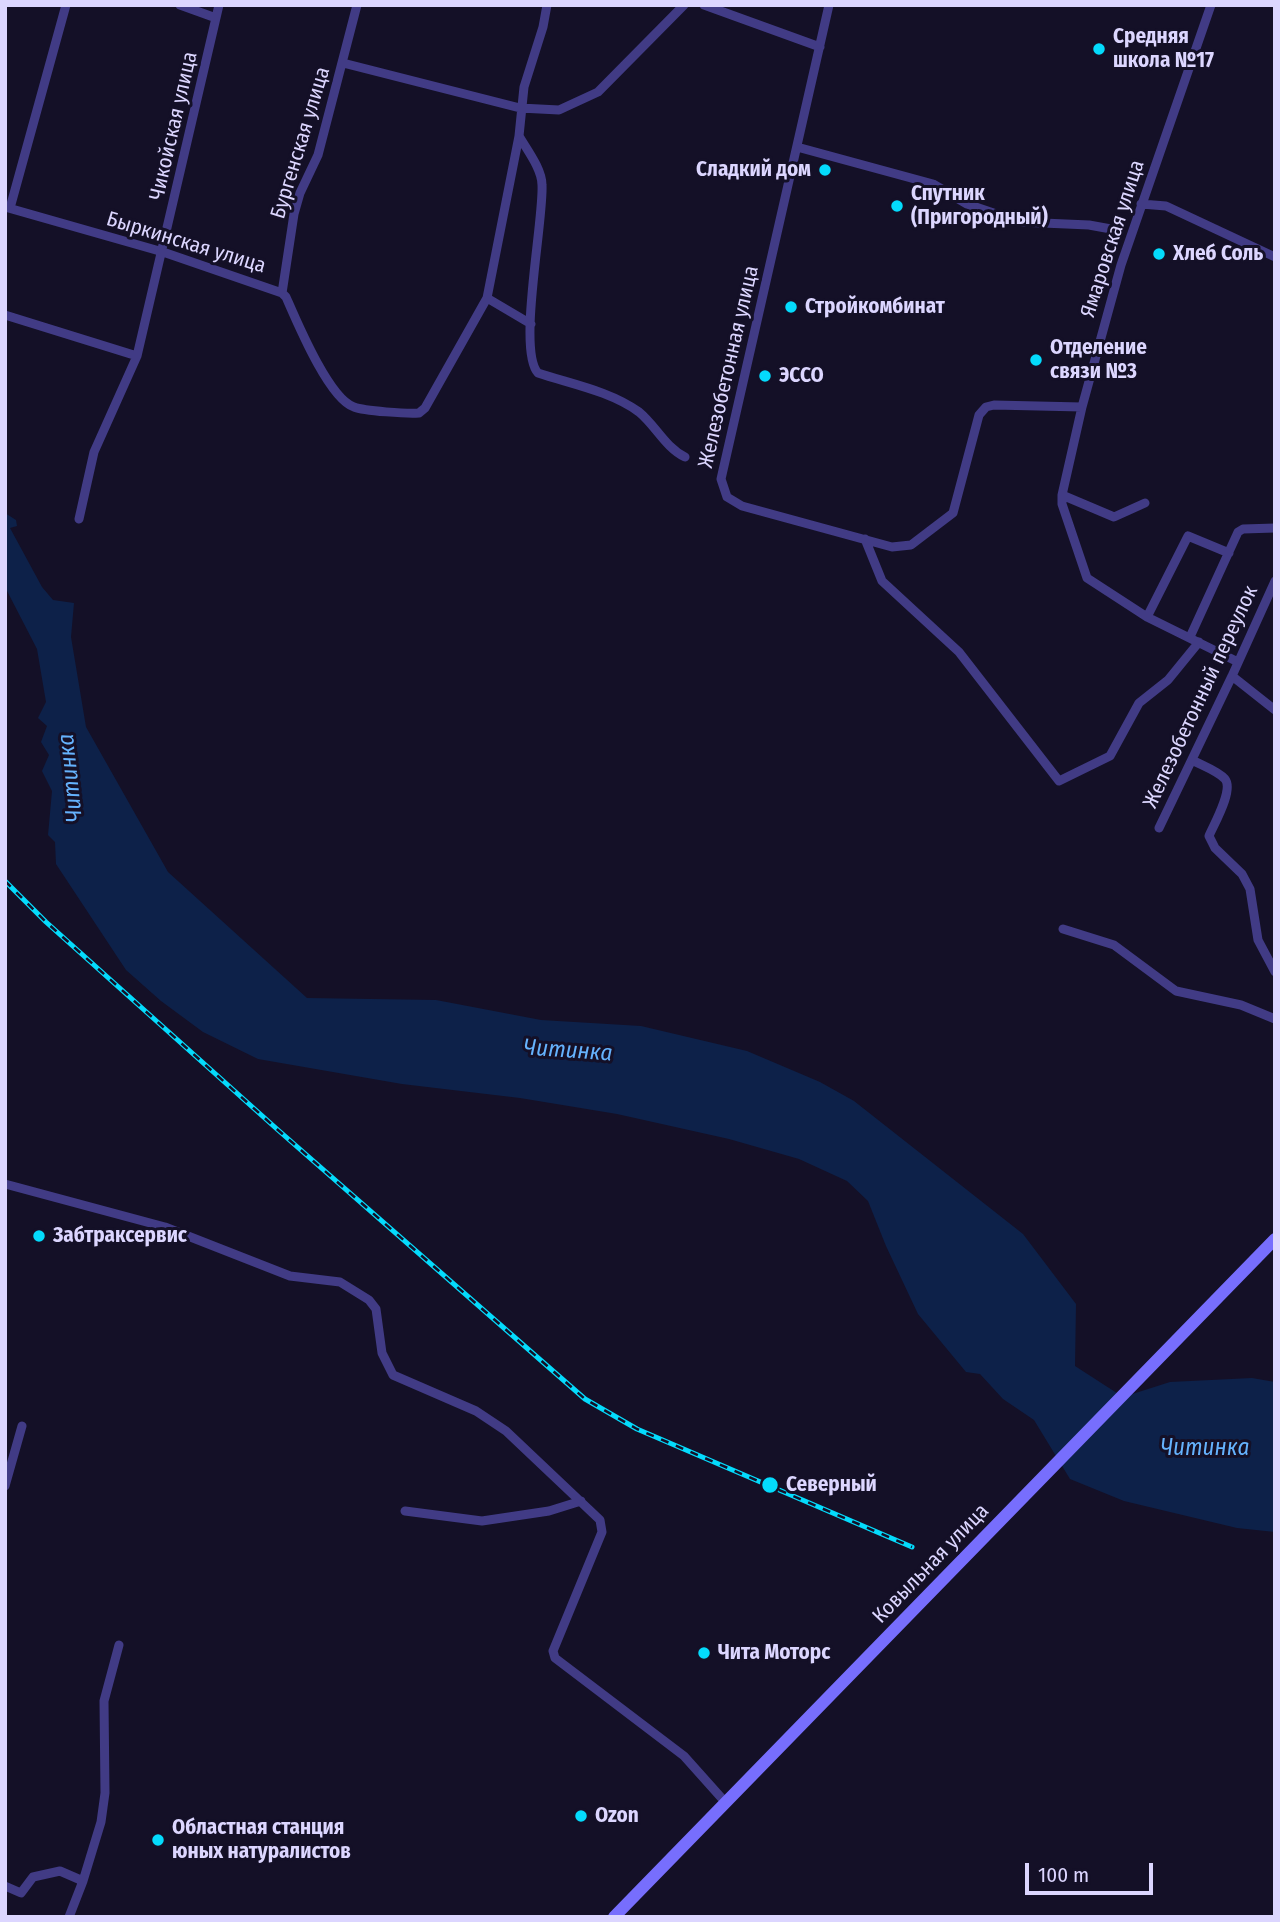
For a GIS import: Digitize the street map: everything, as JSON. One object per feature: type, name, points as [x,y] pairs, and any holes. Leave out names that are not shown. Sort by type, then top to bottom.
[{"type":"main road","name":"Ковыльная улица","points":[[614,1917],[1275,1239]]},
{"type":"street","points":[[8,208],[66,5]]},
{"type":"street","points":[[180,5],[216,18]]},
{"type":"street","name":"Чикойская улица","points":[[79,519],[94,452],[137,356],[219,5]]},
{"type":"street","name":"Бургенская улица","points":[[282,293],[294,214],[300,193],[318,155],[357,5]]},
{"type":"street","points":[[531,324],[487,298],[519,136],[524,87],[547,5]]},
{"type":"street","points":[[344,63],[520,108],[559,110],[598,92],[684,5]]},
{"type":"street","points":[[704,5],[820,47]]},
{"type":"street","name":"Железобетонная улица","points":[[829,5],[721,479],[727,497],[742,506],[892,547],[911,545],[953,513],[979,415],[986,407],[1082,407]]},
{"type":"street","name":"Ямаровская улица","points":[[1062,495],[1103,323],[1141,204],[1211,5]]},
{"type":"street","points":[[519,136],[541,176],[542,184],[531,324],[531,361],[538,373],[624,403],[653,424],[668,446],[685,457]]},
{"type":"street","points":[[797,147],[933,184],[967,204],[1020,222],[1089,225],[1111,229]]},
{"type":"street","points":[[1141,204],[1166,206],[1275,257]]},
{"type":"street","name":"Быркинская улица","points":[[8,208],[163,252],[282,293],[315,360],[343,399],[354,408],[419,413],[425,408],[487,298]]},
{"type":"street","points":[[5,315],[137,356]]},
{"type":"street","points":[[1145,503],[1115,517],[1062,495],[1062,504],[1087,578],[1147,617],[1238,662]]},
{"type":"street","points":[[1190,637],[1238,532],[1243,529],[1275,528]]},
{"type":"street","points":[[1147,617],[1188,536],[1228,553]]},
{"type":"street","points":[[865,539],[882,581],[960,652],[1059,781],[1110,756],[1139,703],[1168,680],[1199,642]]},
{"type":"street","name":"Железобетонный переулок","points":[[1159,828],[1275,581]]},
{"type":"street","points":[[1232,676],[1275,710]]},
{"type":"street","points":[[1192,760],[1224,778],[1228,784],[1228,793],[1209,836],[1215,848],[1242,874],[1250,889],[1258,940],[1275,972]]},
{"type":"street","points":[[1063,929],[1114,945],[1176,992],[1241,1005],[1275,1019]]},
{"type":"street","points":[[5,1184],[165,1227],[290,1276],[340,1282],[369,1300],[376,1310],[382,1353],[393,1376],[476,1411],[506,1431],[600,1520],[602,1532],[553,1651],[555,1658],[684,1756],[726,1802]]},
{"type":"street","points":[[5,1486],[22,1426]]},
{"type":"street","points":[[405,1511],[482,1521],[549,1511],[582,1502]]},
{"type":"street","points":[[69,1917],[101,1822],[105,1793],[104,1701],[119,1645]]},
{"type":"street","points":[[5,1885],[21,1893],[33,1877],[60,1871],[83,1881]]},
{"type":"water","name":"Читинка","points":[[5,513],[16,520],[17,526],[10,528],[42,587],[53,600],[74,603],[71,637],[86,727],[168,872],[307,998],[436,1000],[541,1020],[641,1026],[747,1051],[820,1082],[854,1101],[1023,1234],[1076,1304],[1075,1366],[1123,1397],[1170,1382],[1252,1378],[1275,1382],[1275,1532],[1237,1528],[1124,1501],[1070,1479],[1034,1420],[1003,1399],[980,1374],[966,1372],[918,1314],[868,1201],[847,1181],[799,1159],[729,1139],[617,1114],[520,1098],[402,1084],[258,1059],[203,1032],[161,1001],[126,970],[56,864],[55,842],[48,835],[52,791],[42,771],[49,755],[41,742],[47,726],[38,718],[46,702],[37,649],[5,587]]},
{"type":"railway","points":[[5,881],[46,922],[278,1130],[585,1399],[637,1429],[912,1547]]},
{"type":"place","name":"Средняя школа №17","points":[[1099,49]]},
{"type":"place","name":"Сладкий дом","points":[[825,170]]},
{"type":"place","name":"Спутник (Пригородный)","points":[[897,206]]},
{"type":"place","name":"Хлеб Соль","points":[[1159,254]]},
{"type":"place","name":"Стройкомбинат","points":[[791,307]]},
{"type":"place","name":"Отделение связи №3","points":[[1036,360]]},
{"type":"place","name":"ЭССО","points":[[765,376]]},
{"type":"place","name":"Забтраксервис","points":[[39,1236]]},
{"type":"place","name":"Северный","points":[[770,1485]]},
{"type":"place","name":"Чита Моторс","points":[[704,1653]]},
{"type":"place","name":"Ozon","points":[[581,1816]]},
{"type":"place","name":"Областная станция юных натуралистов","points":[[158,1840]]}]
